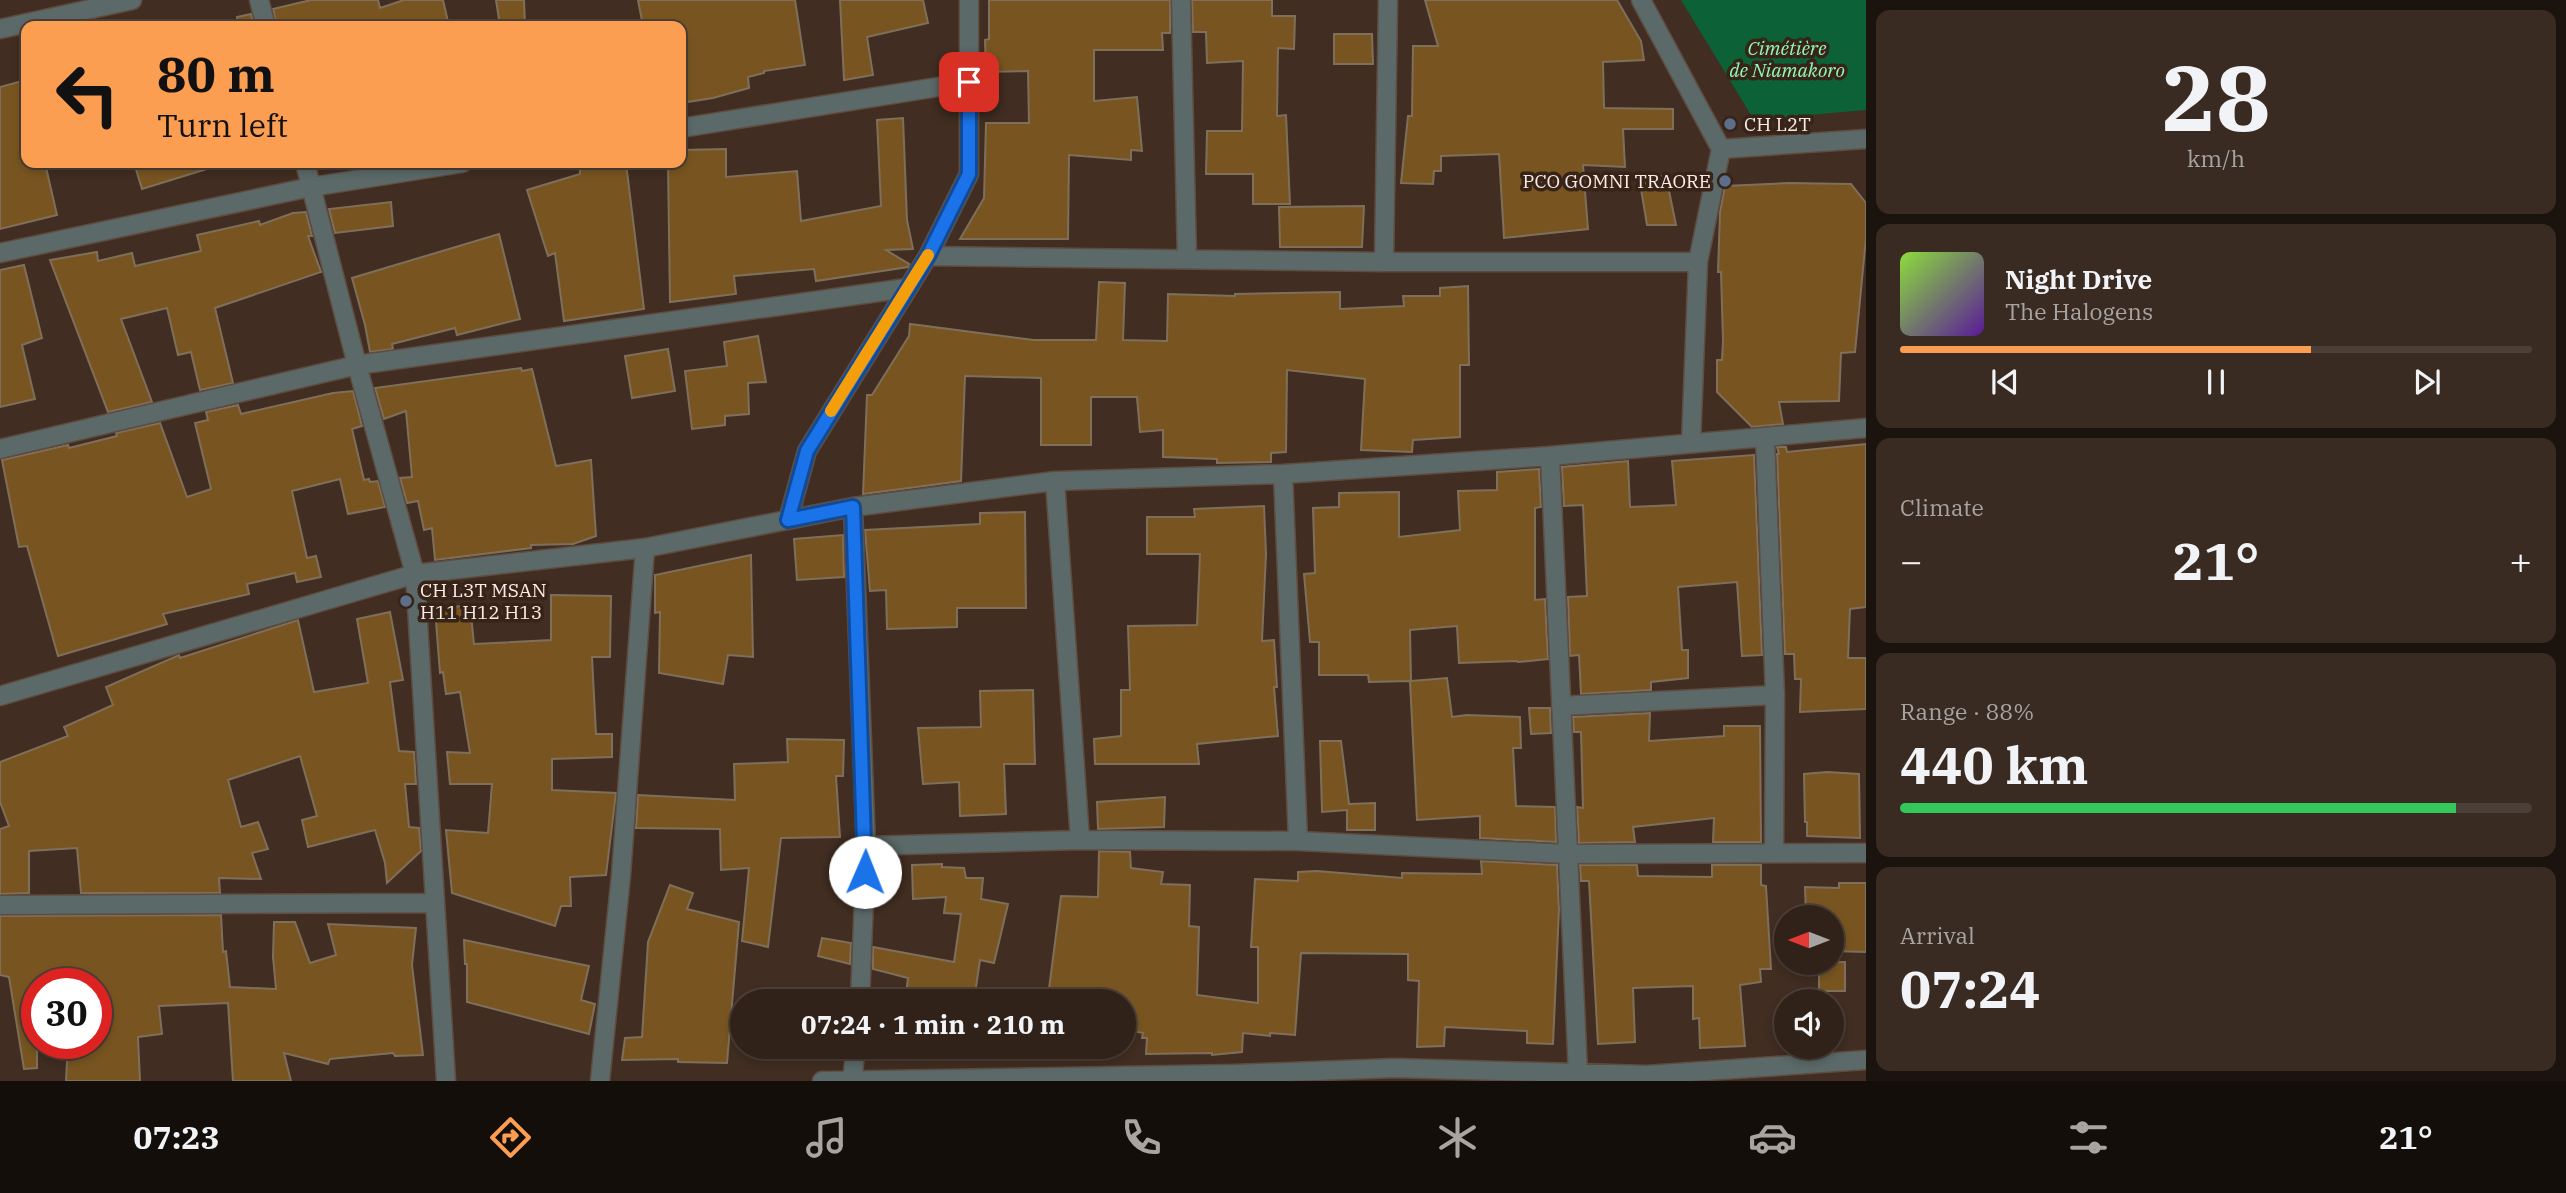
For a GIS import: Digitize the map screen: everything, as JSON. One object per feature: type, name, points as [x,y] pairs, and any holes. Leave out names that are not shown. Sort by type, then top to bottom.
[{"type":"street","points":[[36,21],[132,0]]},
{"type":"street","points":[[259,0],[265,21]]},
{"type":"street","points":[[788,520],[807,451],[928,256],[969,174],[969,0]]},
{"type":"street","points":[[1181,0],[1187,259]]},
{"type":"street","points":[[1384,262],[1388,0]]},
{"type":"street","points":[[1641,0],[1721,149],[1698,262],[1691,443]]},
{"type":"street","points":[[0,29],[21,24]]},
{"type":"street","points":[[686,127],[969,82]]},
{"type":"street","points":[[1721,149],[1866,139]]},
{"type":"street","points":[[305,168],[415,574],[446,1081]]},
{"type":"street","points":[[0,253],[311,187],[431,168]]},
{"type":"street","points":[[928,256],[1384,262],[1698,262]]},
{"type":"street","points":[[0,449],[357,365],[907,288]]},
{"type":"street","points":[[0,696],[415,574],[645,548],[853,507],[1055,481],[1283,474],[1550,456],[1765,437],[1865,422]]},
{"type":"street","points":[[1765,437],[1775,695],[1774,853]]},
{"type":"street","points":[[1550,456],[1578,1073]]},
{"type":"street","points":[[1283,474],[1298,841]]},
{"type":"street","points":[[1055,481],[1080,840]]},
{"type":"street","points":[[853,507],[866,846],[860,989]]},
{"type":"street","points":[[600,1081],[621,875],[645,548]]},
{"type":"street","points":[[1561,706],[1775,695]]},
{"type":"street","points":[[866,846],[1080,840],[1298,841],[1568,854],[1866,853]]},
{"type":"street","points":[[0,905],[435,903]]},
{"type":"street","points":[[852,1081],[855,1059]]},
{"type":"street","points":[[822,1081],[1578,1073],[1647,1078],[1866,1060]]},
{"type":"green space","name":"Cimétière de Niamakoro","points":[[1681,0],[1866,0],[1866,110],[1754,120]]},
{"type":"building","points":[[311,0],[378,0],[380,8],[404,0],[443,0],[448,21],[276,21],[273,9]]},
{"type":"building","points":[[496,0],[524,0],[525,21],[499,21]]},
{"type":"building","points":[[638,0],[795,0],[805,65],[764,71],[748,77],[749,88],[686,102],[686,21],[642,21]]},
{"type":"building","points":[[840,0],[923,0],[928,23],[867,37],[873,75],[844,80]]},
{"type":"building","points":[[989,0],[1170,0],[1170,33],[1162,33],[1163,50],[1094,50],[1094,101],[1137,97],[1142,151],[1131,150],[1131,160],[1069,155],[1068,239],[960,239],[984,198],[986,123],[1029,123],[1028,71],[986,72],[985,40],[989,39]]},
{"type":"building","points":[[1192,0],[1272,0],[1272,16],[1295,16],[1294,49],[1278,48],[1277,116],[1286,115],[1290,204],[1253,204],[1253,174],[1206,174],[1207,131],[1242,131],[1243,61],[1207,63],[1206,32],[1193,32]]},
{"type":"building","points":[[1425,0],[1617,0],[1641,41],[1644,60],[1603,62],[1604,108],[1673,109],[1673,129],[1623,129],[1625,167],[1583,165],[1588,229],[1504,238],[1499,154],[1441,156],[1441,171],[1434,171],[1433,184],[1401,183],[1408,116],[1412,116],[1413,46],[1438,46]]},
{"type":"building","points":[[251,14],[253,21],[237,21],[237,17]]},
{"type":"building","points":[[1334,34],[1372,34],[1373,64],[1334,64]]},
{"type":"building","points":[[21,81],[21,168],[46,168],[57,215],[0,229],[0,87]]},
{"type":"building","points":[[903,118],[907,220],[913,249],[886,250],[909,264],[908,267],[816,281],[814,269],[734,276],[736,294],[670,302],[668,168],[686,168],[686,150],[726,149],[726,177],[797,171],[801,221],[881,206],[877,120]]},
{"type":"building","points":[[136,168],[210,168],[142,189]]},
{"type":"building","points":[[580,168],[627,168],[644,309],[564,321],[555,253],[548,256],[527,190],[580,174]]},
{"type":"building","points":[[1666,176],[1676,225],[1647,225],[1639,177]]},
{"type":"building","points":[[1851,184],[1866,203],[1866,238],[1855,352],[1841,353],[1839,401],[1779,402],[1783,424],[1752,427],[1717,392],[1717,360],[1722,360],[1723,341],[1721,272],[1718,272],[1720,212],[1725,186]]},
{"type":"building","points":[[391,202],[393,226],[335,233],[329,209]]},
{"type":"building","points":[[1364,206],[1362,247],[1280,247],[1279,207]]},
{"type":"building","points":[[306,212],[312,236],[308,236],[321,272],[215,308],[233,383],[200,390],[191,352],[178,355],[167,308],[121,319],[152,402],[108,412],[50,260],[97,252],[98,261],[132,253],[135,266],[201,251],[197,235],[259,221],[260,225],[293,213]]},
{"type":"building","points":[[499,234],[520,319],[457,335],[455,328],[392,344],[393,349],[370,352],[352,278]]},
{"type":"building","points":[[24,265],[42,338],[22,345],[35,399],[0,407],[0,270]]},
{"type":"building","points":[[1099,282],[1125,283],[1123,340],[1167,341],[1168,294],[1235,296],[1340,292],[1340,309],[1404,306],[1403,296],[1440,296],[1440,288],[1468,286],[1469,365],[1460,365],[1460,437],[1413,440],[1412,452],[1361,450],[1365,379],[1287,370],[1286,452],[1271,453],[1271,462],[1217,463],[1217,459],[1163,457],[1163,430],[1140,432],[1137,397],[1091,397],[1091,445],[1041,445],[1041,378],[965,376],[961,481],[863,494],[867,395],[872,395],[909,336],[910,324],[1034,340],[1096,340]]},
{"type":"building","points":[[758,336],[766,382],[748,383],[749,414],[725,416],[725,425],[692,429],[685,371],[727,366],[724,342]]},
{"type":"building","points":[[668,349],[675,391],[632,398],[625,356]]},
{"type":"building","points":[[521,368],[522,371],[532,369],[556,466],[591,460],[596,536],[573,544],[531,545],[531,548],[435,560],[432,528],[424,530],[418,501],[407,503],[400,478],[412,477],[406,411],[384,419],[375,388]]},
{"type":"building","points":[[353,391],[362,426],[352,429],[364,480],[378,481],[385,507],[348,514],[340,479],[292,491],[307,558],[316,556],[321,577],[297,582],[295,573],[247,584],[249,594],[163,614],[167,624],[58,656],[27,546],[19,547],[2,460],[68,445],[69,448],[160,423],[187,497],[211,489],[195,423],[208,420],[206,412],[238,405],[241,414]]},
{"type":"building","points":[[1866,444],[1866,607],[1850,609],[1848,658],[1866,658],[1866,709],[1800,712],[1801,679],[1795,679],[1794,654],[1785,654],[1777,447],[1786,447],[1787,452]]},
{"type":"building","points":[[1754,455],[1762,655],[1742,656],[1737,582],[1678,587],[1682,650],[1688,650],[1688,678],[1651,682],[1651,690],[1581,694],[1579,655],[1570,656],[1568,597],[1587,596],[1583,505],[1564,506],[1562,467],[1628,461],[1630,507],[1676,505],[1672,461]]},
{"type":"building","points":[[1539,469],[1541,507],[1535,508],[1535,600],[1545,599],[1548,659],[1459,663],[1457,626],[1410,630],[1411,681],[1447,678],[1452,717],[1520,717],[1521,748],[1513,748],[1516,806],[1555,807],[1556,842],[1480,838],[1480,816],[1417,820],[1410,681],[1369,682],[1368,675],[1319,675],[1319,642],[1310,642],[1304,574],[1315,573],[1313,508],[1339,507],[1339,493],[1399,492],[1399,537],[1460,530],[1458,491],[1497,490],[1497,472]]},
{"type":"building","points":[[1264,506],[1266,554],[1262,641],[1274,640],[1278,736],[1197,744],[1199,764],[1095,764],[1094,739],[1121,736],[1121,690],[1130,690],[1128,626],[1197,625],[1200,554],[1147,554],[1147,517],[1195,517],[1194,509]]},
{"type":"building","points":[[1025,512],[1026,608],[957,608],[957,627],[887,629],[886,590],[870,591],[865,530],[980,524],[980,513]]},
{"type":"building","points":[[843,535],[844,577],[797,580],[794,539]]},
{"type":"building","points":[[751,555],[753,657],[728,655],[723,684],[659,673],[660,612],[655,613],[655,575]]},
{"type":"building","points":[[551,595],[611,596],[610,657],[592,657],[596,734],[612,734],[612,757],[552,759],[552,790],[616,793],[606,875],[570,877],[571,906],[561,906],[555,926],[452,893],[446,830],[488,833],[492,784],[450,784],[447,752],[470,753],[460,692],[446,694],[443,672],[440,673],[435,609],[470,605],[474,644],[551,640]]},
{"type":"building","points":[[390,612],[403,680],[390,682],[399,751],[414,752],[416,784],[405,784],[409,827],[419,828],[421,851],[387,883],[385,863],[375,830],[308,847],[302,820],[317,816],[300,756],[228,780],[241,827],[258,822],[268,849],[252,853],[261,879],[219,878],[220,893],[81,893],[77,848],[29,851],[29,893],[0,894],[0,829],[9,826],[0,802],[0,762],[68,736],[64,727],[113,705],[106,687],[179,655],[180,658],[298,620],[314,692],[368,683],[357,619]]},
{"type":"building","points":[[1033,690],[1035,764],[1004,764],[1006,814],[960,816],[959,782],[923,784],[918,728],[981,727],[980,691]]},
{"type":"building","points":[[1529,708],[1550,708],[1551,733],[1531,734]]},
{"type":"building","points":[[1650,713],[1649,741],[1724,736],[1724,726],[1760,726],[1761,842],[1713,842],[1714,818],[1633,827],[1635,842],[1579,843],[1577,807],[1583,808],[1581,732],[1574,732],[1573,717]]},
{"type":"building","points":[[787,739],[844,740],[843,776],[836,776],[840,837],[781,838],[768,947],[742,941],[749,868],[721,870],[720,829],[636,828],[638,795],[735,800],[734,764],[788,762]]},
{"type":"building","points":[[1320,741],[1341,741],[1349,804],[1375,803],[1375,830],[1347,830],[1347,810],[1322,812]]},
{"type":"building","points":[[1804,774],[1859,774],[1860,838],[1807,836]]},
{"type":"building","points":[[1165,797],[1164,827],[1098,829],[1097,802]]},
{"type":"building","points":[[1099,851],[1130,852],[1131,868],[1163,872],[1161,884],[1190,885],[1189,926],[1199,927],[1197,995],[1258,1003],[1258,947],[1251,947],[1255,879],[1298,881],[1298,872],[1317,871],[1402,878],[1402,873],[1482,874],[1481,861],[1557,865],[1559,909],[1553,1044],[1527,1043],[1527,1031],[1445,1027],[1444,1046],[1417,1047],[1419,981],[1408,980],[1408,954],[1301,953],[1295,1035],[1243,1033],[1242,1052],[1212,1055],[1146,1054],[1147,1038],[1142,1038],[1143,1033],[1136,1032],[1136,989],[1049,989],[1061,896],[1098,897]]},
{"type":"building","points":[[942,864],[942,867],[964,868],[966,878],[983,878],[981,899],[1008,904],[994,963],[980,960],[976,989],[907,989],[908,978],[873,969],[873,947],[954,962],[961,914],[944,913],[946,897],[913,899],[912,865]]},
{"type":"building","points":[[1580,865],[1637,865],[1638,876],[1712,877],[1712,865],[1761,865],[1761,885],[1766,886],[1771,969],[1760,969],[1761,982],[1740,985],[1745,1046],[1700,1048],[1699,1018],[1693,1019],[1693,986],[1633,988],[1635,1042],[1598,1044],[1589,881],[1581,881]]},
{"type":"building","points":[[1839,883],[1866,883],[1866,952],[1844,951],[1844,905],[1806,905],[1805,887],[1839,888]]},
{"type":"building","points":[[670,885],[693,893],[687,909],[739,922],[733,989],[730,989],[727,1063],[678,1062],[678,1059],[622,1060],[625,1038],[642,1037],[648,942]]},
{"type":"building","points":[[221,915],[223,952],[226,951],[230,987],[276,989],[274,922],[295,922],[310,963],[336,955],[328,924],[416,928],[412,965],[423,1055],[395,1056],[393,1053],[330,1059],[328,1064],[284,1053],[291,1081],[233,1081],[228,1003],[159,1006],[162,1034],[138,1037],[140,1081],[66,1081],[67,1059],[112,1059],[112,968],[21,968],[21,1051],[9,977],[0,975],[0,916]]},
{"type":"building","points":[[822,938],[851,943],[850,964],[818,956]]},
{"type":"building","points":[[464,940],[589,966],[581,1000],[595,1004],[589,1034],[467,1002]]},
{"type":"building","points":[[1845,962],[1845,991],[1819,989],[1819,975],[1844,975]]},
{"type":"building","points":[[22,1059],[37,1059],[37,1068],[24,1069]]},
{"type":"slow traffic","points":[[831,411],[928,255]]},
{"type":"place","name":"CH L2T","points":[[1730,124]]},
{"type":"place","name":"PCO GOMNI TRAORE","points":[[1725,181]]},
{"type":"place","name":"CH L3T MSAN H11 H12 H13","points":[[406,601]]},
{"type":"route","points":[[865,872],[853,507],[788,520],[807,451],[928,256],[969,174],[969,82]]}]
